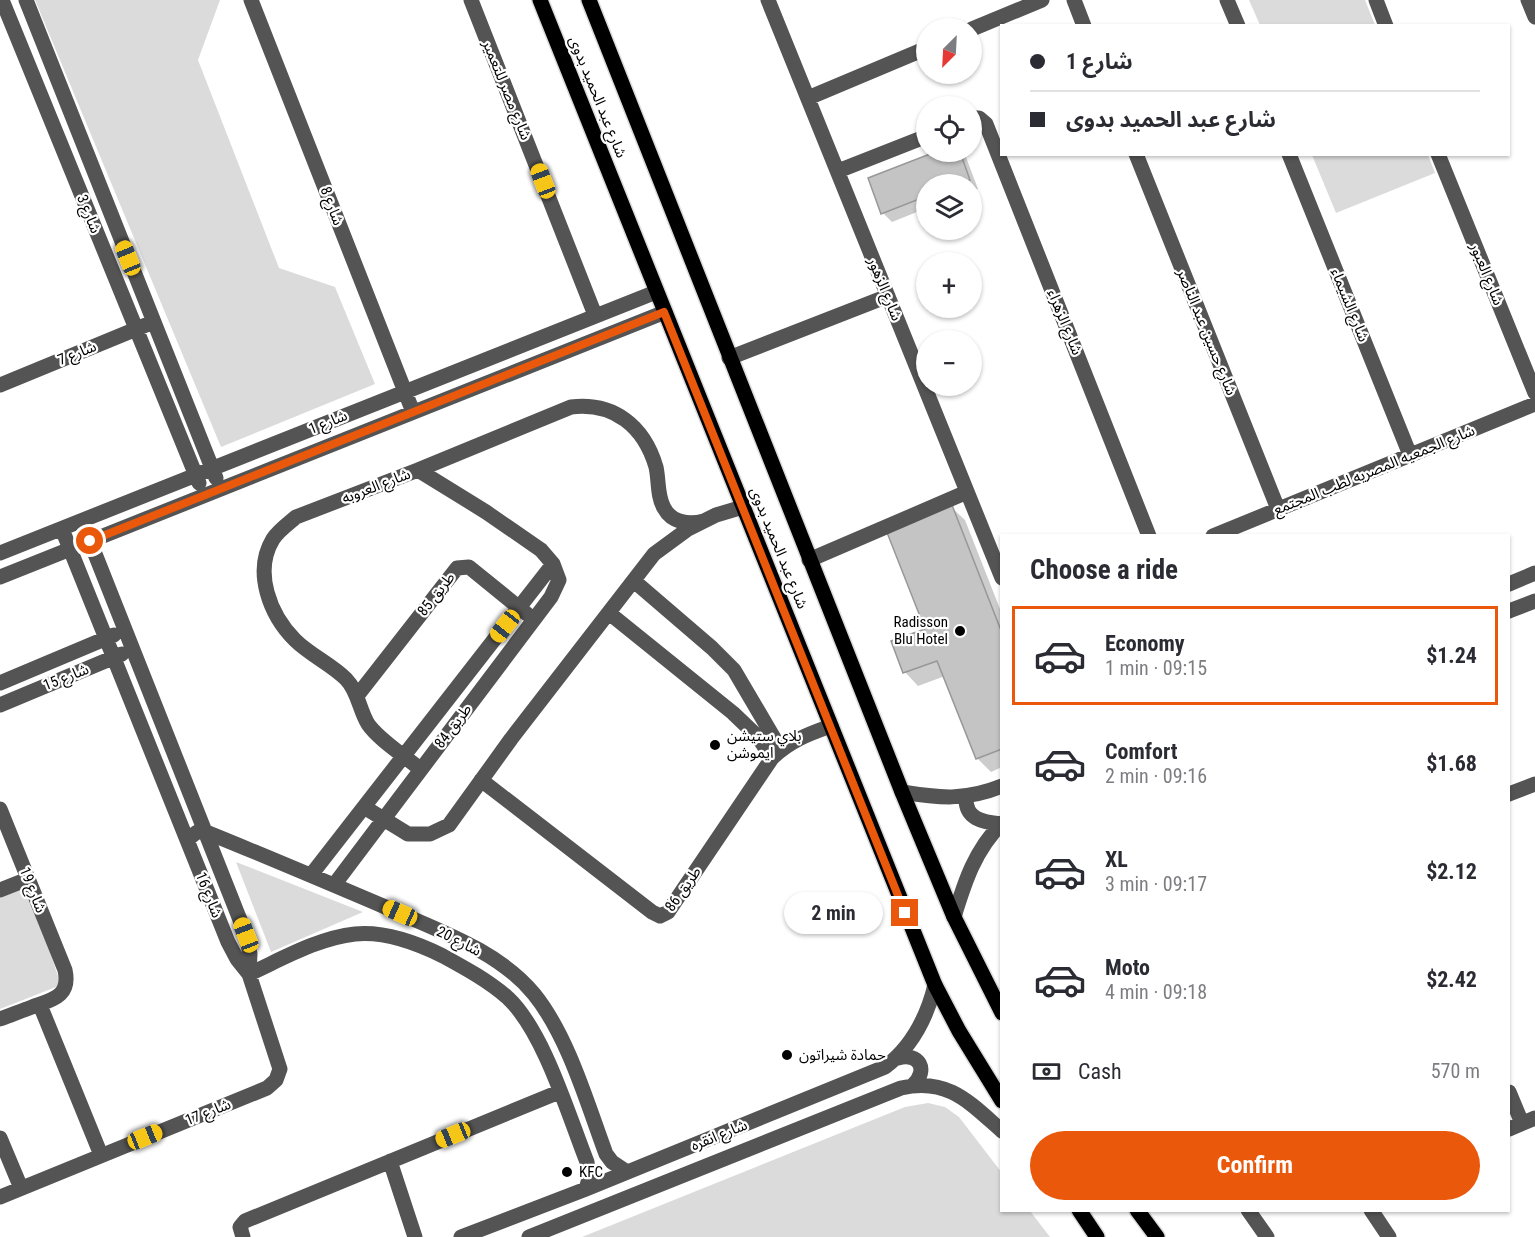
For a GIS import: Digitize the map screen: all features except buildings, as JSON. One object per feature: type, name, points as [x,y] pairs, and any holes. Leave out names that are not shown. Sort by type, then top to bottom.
[{"type":"main road","name":"شارع عبد الحميد بدوى","points":[[540,0],[935,985],[959,1031],[1000,1098]]},
{"type":"main road","name":"شارع عبد الحميد بدوى","points":[[589,0],[902,792],[954,917],[1000,1009]]},
{"type":"main road","points":[[1080,1212],[1097,1237]]},
{"type":"main road","points":[[1138,1212],[1157,1237]]},
{"type":"street","name":"شارع 3","points":[[2,0],[204,495]]},
{"type":"street","name":"شارع 3","points":[[26,0],[220,489]]},
{"type":"street","name":"شارع 8","points":[[251,0],[413,412]]},
{"type":"street","name":"شارع مصر للتعمير","points":[[471,0],[595,315]]},
{"type":"street","name":"شارع الزهور","points":[[768,0],[1000,573]]},
{"type":"street","points":[[982,25],[1042,0]]},
{"type":"street","points":[[1074,0],[1083,24]]},
{"type":"street","points":[[1227,0],[1237,24]]},
{"type":"street","points":[[1376,0],[1385,24]]},
{"type":"street","points":[[1528,0],[1535,17]]},
{"type":"street","points":[[808,98],[916,53]]},
{"type":"street","name":"شارع الزهراء","points":[[982,121],[986,124],[1148,534]]},
{"type":"street","points":[[837,171],[916,140]]},
{"type":"street","name":"شارع حسين عبد الناصر","points":[[1137,156],[1278,509]]},
{"type":"street","name":"شارع الشيماء","points":[[1290,156],[1410,455]]},
{"type":"street","name":"شارع العبور","points":[[1439,156],[1535,393]]},
{"type":"street","name":"شارع 1","points":[[0,553],[656,291]]},
{"type":"street","points":[[729,358],[888,296]]},
{"type":"street","name":"شارع 1","points":[[0,577],[664,312]]},
{"type":"street","name":"شارع 7","points":[[0,384],[154,322]]},
{"type":"street","name":"شارع الجمعيه المصريه لطب المجتمع","points":[[1219,534],[1235,531],[1278,509],[1535,404]]},
{"type":"street","name":"شارع العروبه","points":[[420,769],[371,728],[362,713],[357,696],[346,679],[295,640],[277,616],[265,586],[264,570],[273,539],[283,527],[296,517],[571,407],[599,407],[612,411],[624,419],[643,440],[651,453],[664,508],[671,517],[693,524],[704,521]]},
{"type":"street","points":[[418,470],[526,539],[541,550],[553,564]]},
{"type":"street","points":[[809,560],[967,492]]},
{"type":"street","points":[[364,807],[408,834],[419,835],[440,831],[449,825],[511,739],[654,554],[688,529],[743,507]]},
{"type":"street","name":"شارع 16","points":[[82,521],[249,945],[249,974]]},
{"type":"street","name":"شارع 16","points":[[62,529],[228,942],[237,959],[249,974]]},
{"type":"street","name":"طريق 84","points":[[311,875],[553,564]]},
{"type":"street","name":"طريق 84","points":[[334,885],[551,597],[559,580],[553,564]]},
{"type":"street","name":"طريق 85","points":[[357,696],[457,568],[469,567],[534,619]]},
{"type":"street","points":[[1510,584],[1535,573]]},
{"type":"street","points":[[634,581],[712,648],[734,670],[777,754]]},
{"type":"street","points":[[1510,611],[1535,601]]},
{"type":"street","points":[[609,613],[733,713],[777,754]]},
{"type":"street","name":"شارع 15","points":[[0,683],[125,631]]},
{"type":"street","name":"شارع 15","points":[[0,705],[133,650]]},
{"type":"street","name":"طريق 86","points":[[481,780],[660,916],[668,912],[777,754],[801,737],[831,726]]},
{"type":"street","points":[[1510,794],[1535,784]]},
{"type":"street","points":[[902,792],[936,798],[966,797],[1000,787]]},
{"type":"street","points":[[966,797],[967,810],[976,819],[1000,824]]},
{"type":"street","name":"شارع 19","points":[[0,809],[65,970],[66,986],[60,995],[40,1005]]},
{"type":"street","points":[[954,917],[972,864],[989,836],[1000,825]]},
{"type":"street","points":[[187,840],[193,834],[206,832]]},
{"type":"street","name":"شارع 20","points":[[206,832],[443,932],[494,959],[524,983],[557,1029],[606,1154],[627,1172]]},
{"type":"street","points":[[0,890],[28,879]]},
{"type":"street","points":[[434,952],[443,932]]},
{"type":"street","name":"شارع 20","points":[[249,974],[333,938],[356,934],[386,936],[434,952],[486,981],[518,1009],[544,1055],[587,1162],[589,1179],[586,1189]]},
{"type":"street","name":"شارع 17","points":[[0,1197],[267,1088],[276,1080],[280,1063],[249,974]]},
{"type":"street","name":"شارع انقره","points":[[461,1237],[873,1073],[898,1058],[921,1026],[935,985]]},
{"type":"street","points":[[0,1019],[40,1005],[101,1155]]},
{"type":"street","points":[[898,1058],[906,1055],[914,1058],[919,1064],[921,1072],[919,1079],[913,1085]]},
{"type":"street","name":"شارع انقره","points":[[529,1237],[913,1085],[943,1087],[958,1094],[1000,1129]]},
{"type":"street","points":[[243,1237],[240,1227],[245,1221],[559,1092]]},
{"type":"street","points":[[1510,1094],[1522,1123]]},
{"type":"street","points":[[0,1138],[21,1188]]},
{"type":"street","points":[[390,1161],[415,1237]]},
{"type":"street","points":[[1249,1212],[1267,1237]]},
{"type":"street","points":[[1372,1212],[1389,1237]]},
{"type":"shaded area","points":[[35,0],[220,0],[198,60],[279,268],[335,287],[375,384],[221,447]]},
{"type":"shaded area","points":[[1249,0],[1365,0],[1375,24],[1260,24]]},
{"type":"shaded area","points":[[1312,156],[1428,156],[1435,173],[1336,213]]},
{"type":"shaded area","points":[[236,862],[363,912],[271,952]]},
{"type":"shaded area","points":[[28,887],[61,985],[0,1009],[0,898]]},
{"type":"shaded area","points":[[928,1103],[945,1107],[959,1117],[1000,1170],[1000,1212],[1031,1212],[1050,1237],[582,1237],[905,1107]]},
{"type":"place","name":"Radisson Blu Hotel","points":[[960,631]]},
{"type":"place","name":"بلاي ستيشن ايموشن","points":[[715,745]]},
{"type":"place","name":"حمادة شيراتون","points":[[787,1055]]},
{"type":"place","name":"KFC","points":[[567,1172]]},
{"type":"route","points":[[90,541],[664,312],[905,913]]}]
